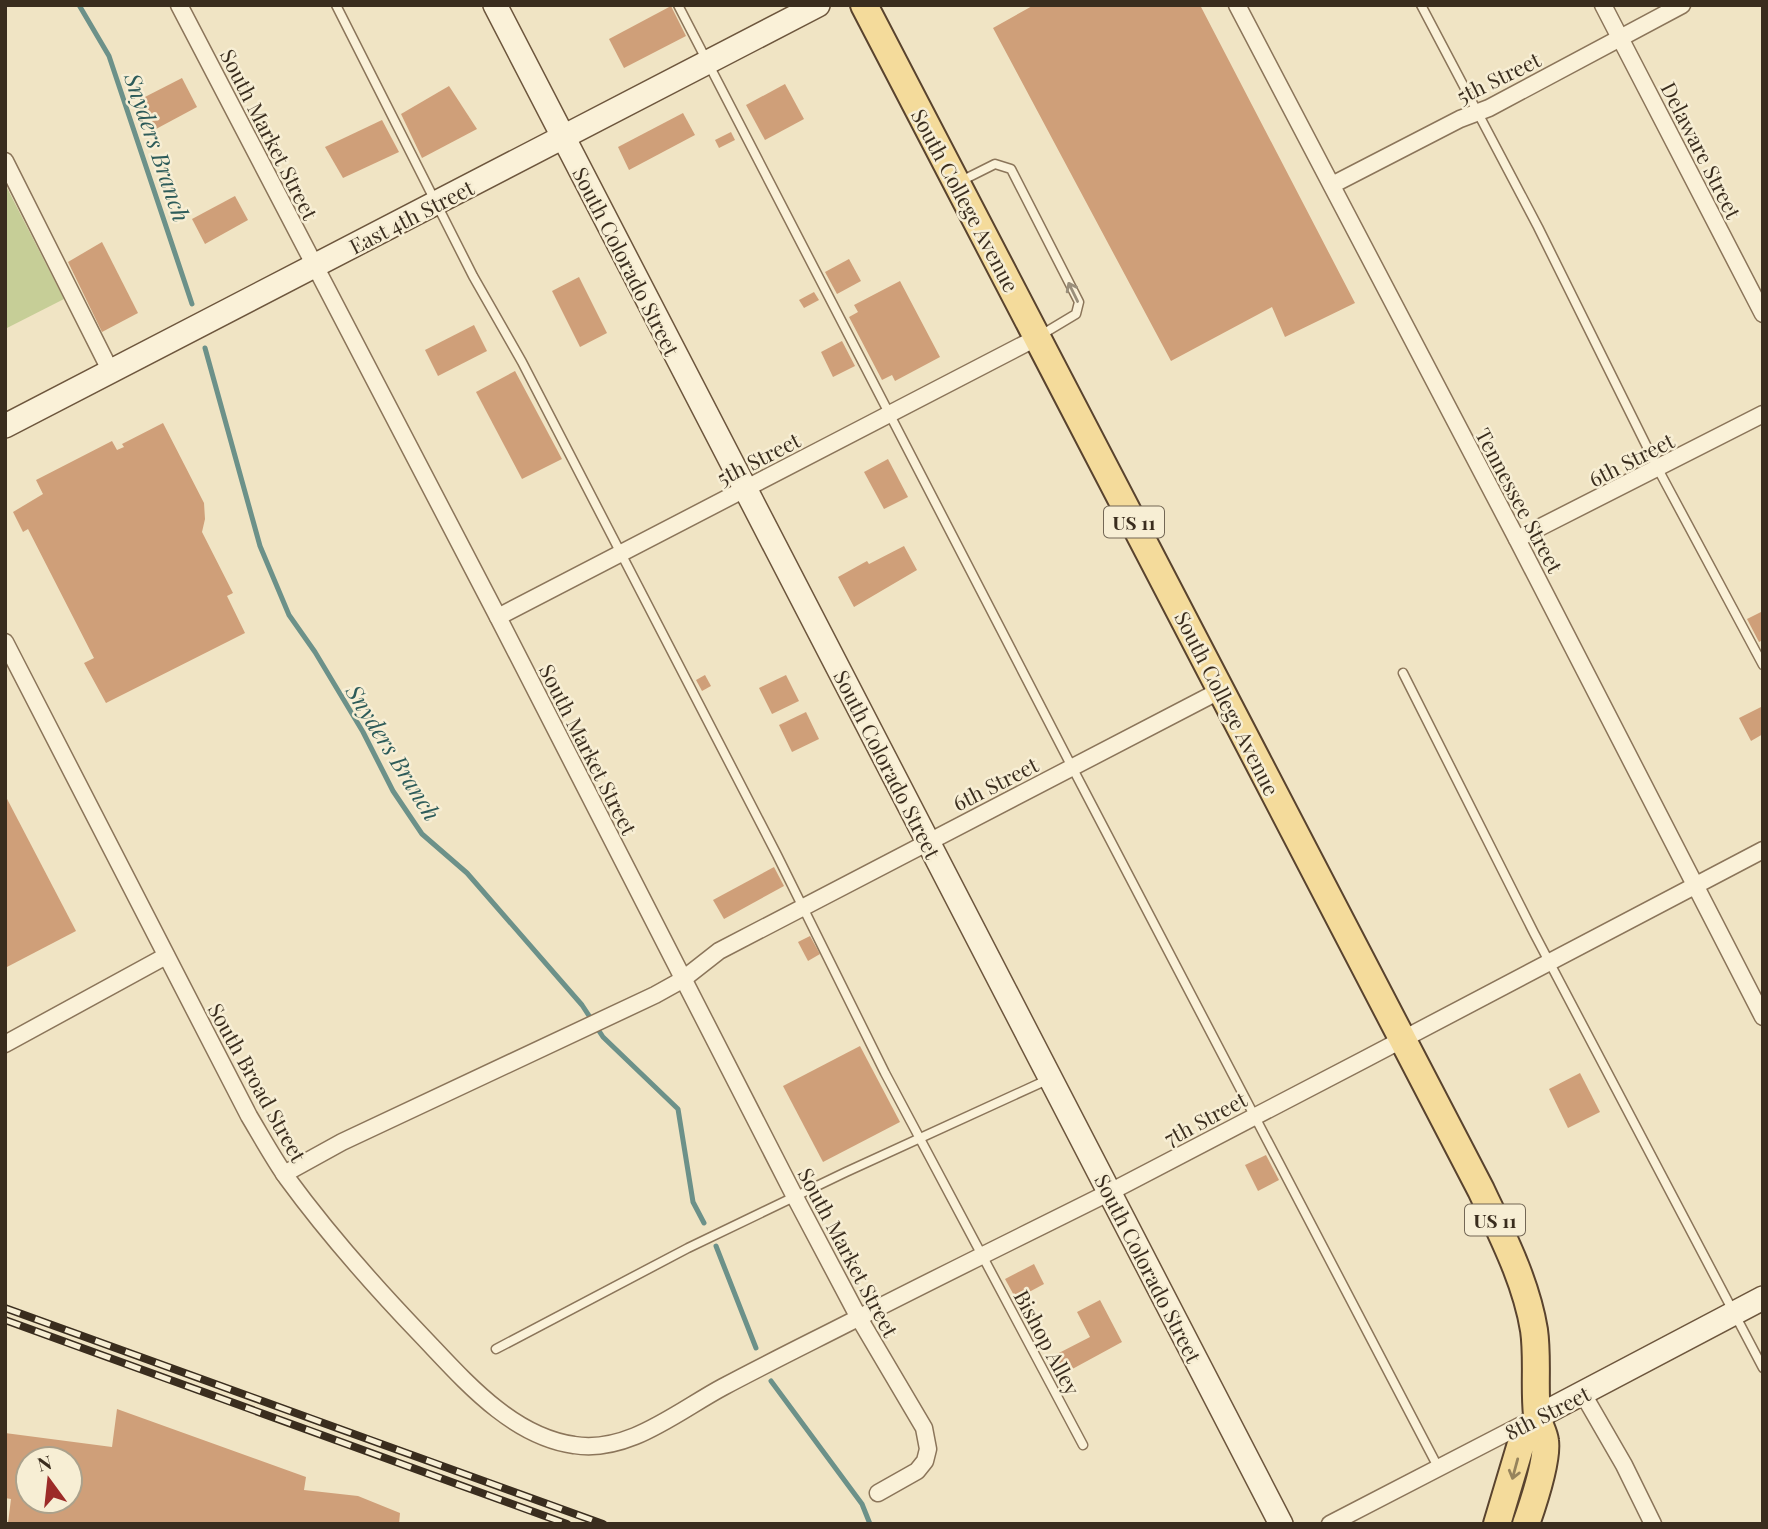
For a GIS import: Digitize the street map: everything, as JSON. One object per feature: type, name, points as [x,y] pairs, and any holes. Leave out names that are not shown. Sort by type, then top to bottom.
[{"type":"main road","name":"South College Avenue","points":[[864,5],[1481,1190],[1527,1300],[1534,1330],[1538,1376],[1537,1417]]},
{"type":"main road","name":"US 11","points":[[1497,1524],[1520,1447],[1537,1417]]},
{"type":"main road","name":"US 11","points":[[1526,1524],[1541,1472],[1545,1442],[1537,1417]]},
{"type":"street","name":"South Market Street","points":[[179,5],[498,617],[795,1197],[859,1318],[927,1437],[925,1461],[917,1471],[878,1493]]},
{"type":"street","name":"South Colorado Street","points":[[495,5],[1281,1524]]},
{"type":"street","name":"East 4th Street","points":[[5,426],[818,5]]},
{"type":"street","name":"Tennessee Street","points":[[1237,5],[1517,539],[1763,1017]]},
{"type":"street","name":"Delaware Street","points":[[1603,5],[1763,314]]},
{"type":"street","name":"5th Street","points":[[1332,186],[1489,108],[1682,5]]},
{"type":"street","points":[[5,161],[111,372]]},
{"type":"street","name":"5th Street","points":[[498,617],[1038,337]]},
{"type":"street","name":"6th Street","points":[[1517,539],[1763,414]]},
{"type":"street","name":"South Broad Street","points":[[5,642],[249,1116],[284,1174],[332,1237],[465,1381],[506,1416],[529,1430],[576,1446],[599,1446],[621,1441],[664,1420]]},
{"type":"street","name":"6th Street","points":[[284,1174],[342,1142],[682,980],[719,951],[1221,690]]},
{"type":"street","name":"7th Street","points":[[664,1420],[723,1387],[1110,1192],[1763,850]]},
{"type":"street","points":[[5,1044],[166,956]]},
{"type":"street","name":"8th Street","points":[[1330,1524],[1763,1298]]},
{"type":"street","points":[[1583,1394],[1624,1465],[1653,1524]]},
{"type":"lane","name":"Bishop Alley","points":[[336,5],[436,203],[621,553],[885,1073],[1083,1445]]},
{"type":"lane","points":[[678,5],[1253,1117],[1438,1467]]},
{"type":"lane","points":[[1421,5],[1538,227],[1658,469],[1763,665]]},
{"type":"lane","points":[[957,184],[995,164],[1011,169],[1079,302],[1076,314],[1038,337]]},
{"type":"lane","points":[[1403,673],[1549,962],[1732,1314],[1763,1368]]},
{"type":"lane","points":[[496,1349],[688,1248],[1051,1078]]},
{"type":"green space","points":[[5,184],[64,299],[5,329]]},
{"type":"building","points":[[1034,5],[1200,5],[1355,303],[1285,337],[1272,307],[1171,361],[993,28]]},
{"type":"building","points":[[671,6],[686,36],[624,68],[609,39]]},
{"type":"building","points":[[182,78],[197,107],[156,129],[141,99]]},
{"type":"building","points":[[785,84],[804,119],[765,140],[746,105]]},
{"type":"building","points":[[449,86],[477,129],[422,158],[401,114]]},
{"type":"building","points":[[683,113],[695,135],[629,170],[618,147]]},
{"type":"building","points":[[382,120],[399,152],[343,178],[325,147]]},
{"type":"building","points":[[731,132],[735,140],[719,148],[715,140]]},
{"type":"building","points":[[235,196],[248,220],[205,244],[192,219]]},
{"type":"building","points":[[102,242],[138,313],[102,332],[68,262]]},
{"type":"building","points":[[849,259],[861,281],[837,294],[825,272]]},
{"type":"building","points":[[579,277],[607,333],[580,347],[552,291]]},
{"type":"building","points":[[900,281],[940,357],[895,381],[892,375],[882,380],[849,317],[858,312],[854,305]]},
{"type":"building","points":[[814,292],[819,300],[804,308],[799,300]]},
{"type":"building","points":[[474,325],[487,351],[438,376],[425,350]]},
{"type":"building","points":[[842,341],[855,366],[833,377],[821,352]]},
{"type":"building","points":[[515,371],[562,459],[522,479],[476,392]]},
{"type":"building","points":[[163,423],[204,503],[202,532],[233,593],[227,596],[245,633],[106,703],[84,663],[94,658],[28,529],[23,532],[13,512],[43,494],[36,480],[112,441],[117,450],[124,447],[122,444]]},
{"type":"building","points":[[888,459],[908,497],[884,509],[864,472]]},
{"type":"building","points":[[904,546],[917,570],[854,607],[838,577],[867,561],[869,564]]},
{"type":"building","points":[[1763,611],[1763,640],[1759,642],[1747,619]]},
{"type":"building","points":[[705,675],[711,686],[702,691],[696,680]]},
{"type":"building","points":[[786,675],[799,701],[772,714],[759,688]]},
{"type":"building","points":[[1763,706],[1763,734],[1751,741],[1739,718]]},
{"type":"building","points":[[806,712],[819,739],[792,752],[779,725]]},
{"type":"building","points":[[5,795],[76,931],[5,968]]},
{"type":"building","points":[[774,867],[784,886],[724,919],[713,900]]},
{"type":"building","points":[[810,936],[820,954],[808,961],[798,942]]},
{"type":"building","points":[[860,1046],[900,1122],[823,1162],[783,1086]]},
{"type":"building","points":[[1580,1073],[1600,1112],[1568,1128],[1549,1089]]},
{"type":"building","points":[[1266,1155],[1279,1180],[1258,1191],[1245,1165]]},
{"type":"building","points":[[1034,1264],[1044,1284],[1016,1299],[1005,1279]]},
{"type":"building","points":[[1100,1300],[1122,1342],[1065,1373],[1055,1355],[1090,1337],[1077,1312]]},
{"type":"building","points":[[117,1409],[306,1477],[304,1490],[358,1496],[400,1513],[399,1524],[8,1523],[11,1499],[5,1498],[5,1433],[112,1447]]},
{"type":"waterway","name":"Snyders Branch","points":[[79,5],[109,56],[192,304]]},
{"type":"waterway","name":"Snyders Branch","points":[[205,348],[260,546],[289,615],[315,652],[363,732],[393,791],[422,834],[467,873],[582,1005],[603,1037],[678,1109],[693,1202],[704,1223]]},
{"type":"waterway","name":"Snyders Branch","points":[[716,1246],[756,1348]]},
{"type":"waterway","name":"Snyders Branch","points":[[771,1381],[862,1504],[870,1524]]},
{"type":"railway","points":[[5,1308],[603,1524]]},
{"type":"railway","points":[[5,1320],[567,1524]]}]
